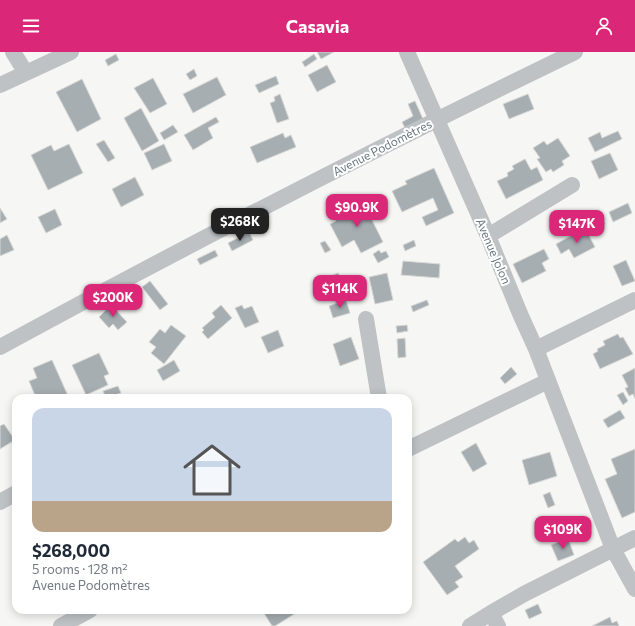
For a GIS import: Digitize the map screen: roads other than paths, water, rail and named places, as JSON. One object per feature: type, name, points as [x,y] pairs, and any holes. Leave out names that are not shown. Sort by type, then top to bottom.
[{"type":"street","points":[[13,52],[26,73]]},
{"type":"street","points":[[0,85],[71,52]]},
{"type":"street","name":"Avenue Jolon","points":[[407,52],[536,349],[613,549],[635,589]]},
{"type":"street","name":"Avenue Podomètres","points":[[0,347],[223,229],[436,119],[575,52]]},
{"type":"street","points":[[488,236],[572,185]]},
{"type":"street","points":[[536,349],[635,300]]},
{"type":"street","points":[[366,319],[378,394]]},
{"type":"street","points":[[412,447],[548,381]]},
{"type":"street","points":[[0,502],[12,495]]},
{"type":"street","points":[[470,626],[494,620],[524,594],[635,538]]},
{"type":"street","points":[[61,626],[83,614]]}]
